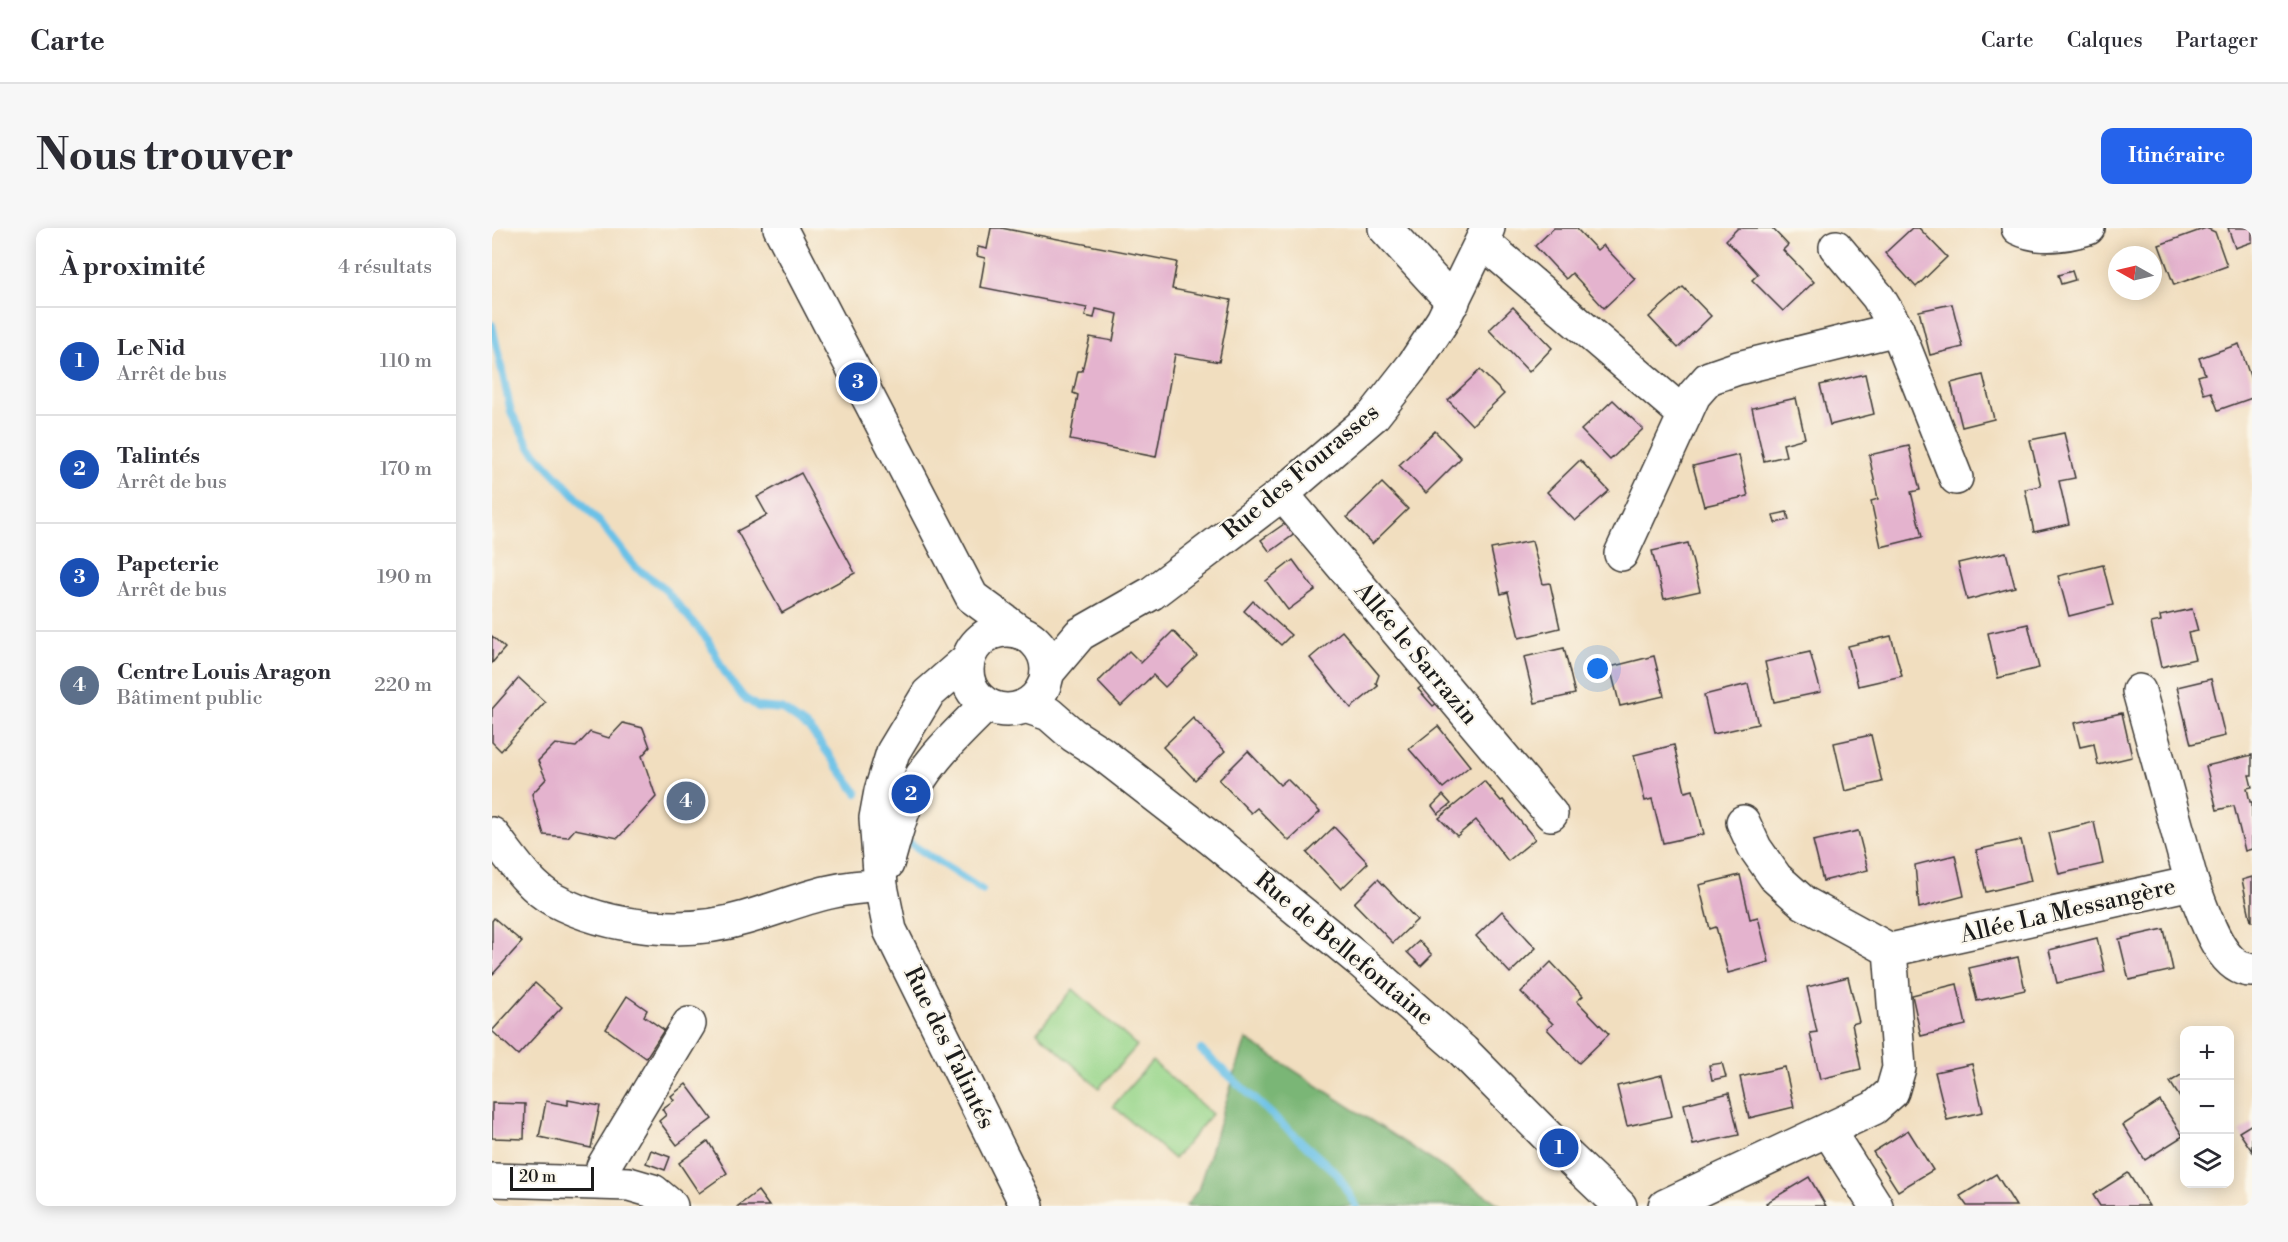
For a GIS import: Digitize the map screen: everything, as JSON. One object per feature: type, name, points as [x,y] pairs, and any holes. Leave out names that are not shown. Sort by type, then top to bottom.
[{"type":"street","points":[[780,228],[972,597],[1024,634],[1043,652],[1041,694]]},
{"type":"street","points":[[1385,228],[1454,302]]},
{"type":"street","points":[[2022,230],[2057,236],[2088,228]]},
{"type":"street","points":[[1485,235],[1685,415]]},
{"type":"street","name":"Rue des Fourasses","points":[[1080,634],[1152,593],[1282,494],[1374,415],[1414,364],[1454,302],[1485,235]]},
{"type":"street","points":[[1836,247],[1878,297],[1897,329],[1956,478]]},
{"type":"street","points":[[1621,554],[1694,395],[1709,378],[1737,368],[1897,329]]},
{"type":"street","name":"Allée le Sarrazin","points":[[1282,494],[1551,814]]},
{"type":"street","points":[[972,597],[971,652],[967,672],[969,685],[986,705],[999,710],[1012,710],[1041,694],[1080,634]]},
{"type":"street","points":[[971,652],[984,636],[995,631],[1008,630],[1024,634],[1080,634]]},
{"type":"street","name":"Rue des Talintés","points":[[971,652],[928,694],[893,752],[881,791],[876,818],[881,886],[890,930],[1027,1206]]},
{"type":"street","name":"Allée La Messangère","points":[[1890,950],[2192,883],[2139,691]]},
{"type":"street","name":"Rue de Bellefontaine","points":[[1041,694],[1073,735],[1101,753],[1213,840],[1359,960],[1463,1051],[1620,1206]]},
{"type":"street","name":"Rue des Talintés","points":[[881,886],[899,824],[911,794],[943,748],[986,705]]},
{"type":"street","points":[[1665,1206],[1874,1108],[1892,1092],[1899,1068],[1890,950],[1804,903],[1776,878],[1755,848],[1743,822]]},
{"type":"street","points":[[492,834],[528,878],[553,899],[591,915],[628,923],[700,927],[744,919],[839,888],[881,886]]},
{"type":"street","points":[[2192,883],[2212,933],[2228,959],[2246,970],[2252,970]]},
{"type":"street","points":[[601,1182],[603,1167],[689,1024]]},
{"type":"street","points":[[1828,1130],[1876,1206]]},
{"type":"street","points":[[492,1180],[629,1184],[642,1187],[664,1198],[671,1206]]},
{"type":"green space","points":[[1073,989],[1137,1046],[1099,1088],[1037,1032]]},
{"type":"green space","points":[[1246,1039],[1502,1206],[1186,1206],[1198,1190]]},
{"type":"green space","points":[[1152,1061],[1212,1114],[1174,1159],[1113,1106]]},
{"type":"building","points":[[991,228],[1177,262],[1172,289],[1231,300],[1219,362],[1175,354],[1156,457],[1070,440],[1078,395],[1073,393],[1078,371],[1082,371],[1090,337],[1113,341],[1118,314],[1096,309],[1094,318],[1085,316],[1087,308],[980,287],[985,258],[977,256],[978,247],[987,249]]},
{"type":"building","points":[[1554,228],[1576,228],[1597,250],[1603,245],[1635,279],[1604,308],[1572,273],[1566,279],[1535,246]]},
{"type":"building","points":[[1738,228],[1772,228],[1788,245],[1783,250],[1814,282],[1783,311],[1752,280],[1758,274],[1726,240]]},
{"type":"building","points":[[1912,228],[1919,228],[1947,257],[1916,287],[1885,253]]},
{"type":"building","points":[[2206,228],[2215,232],[2227,266],[2174,285],[2162,253],[2162,246],[2159,245]]},
{"type":"building","points":[[2228,228],[2252,228],[2252,242],[2235,248]]},
{"type":"building","points":[[2072,271],[2075,280],[2061,284],[2058,275]]},
{"type":"building","points":[[1683,287],[1711,316],[1678,348],[1649,317]]},
{"type":"building","points":[[1952,304],[1963,347],[1930,355],[1919,311]]},
{"type":"building","points":[[1513,307],[1552,348],[1529,372],[1489,330]]},
{"type":"building","points":[[2239,344],[2252,382],[2252,398],[2218,410],[2211,392],[2204,394],[2198,376],[2205,374],[2199,358]]},
{"type":"building","points":[[1480,370],[1504,394],[1472,425],[1448,400]]},
{"type":"building","points":[[1865,374],[1874,414],[1830,425],[1820,385]]},
{"type":"building","points":[[1983,375],[1994,419],[1962,427],[1951,383]]},
{"type":"building","points":[[1796,398],[1805,438],[1783,444],[1786,456],[1764,461],[1752,408]]},
{"type":"building","points":[[1613,400],[1643,429],[1610,460],[1581,430]]},
{"type":"building","points":[[1435,431],[1461,458],[1426,493],[1399,465]]},
{"type":"building","points":[[2064,433],[2075,478],[2059,481],[2069,524],[2034,532],[2025,489],[2041,486],[2030,440]]},
{"type":"building","points":[[1909,446],[1920,490],[1911,492],[1922,537],[1881,547],[1871,501],[1878,499],[1869,455]]},
{"type":"building","points":[[1739,455],[1748,496],[1704,506],[1693,466]]},
{"type":"building","points":[[1580,460],[1609,491],[1575,521],[1547,492]]},
{"type":"building","points":[[801,473],[855,573],[782,613],[737,531],[767,515],[757,497]]},
{"type":"building","points":[[1382,483],[1408,509],[1372,544],[1347,517]]},
{"type":"building","points":[[1787,512],[1789,520],[1775,523],[1773,515]]},
{"type":"building","points":[[1287,522],[1296,533],[1270,552],[1261,540]]},
{"type":"building","points":[[1532,541],[1543,584],[1550,583],[1560,628],[1519,638],[1508,592],[1501,594],[1491,549]]},
{"type":"building","points":[[1688,543],[1700,591],[1664,599],[1652,551]]},
{"type":"building","points":[[2006,552],[2015,587],[1967,600],[1958,563]]},
{"type":"building","points":[[1293,560],[1315,590],[1288,610],[1266,581]]},
{"type":"building","points":[[2103,565],[2113,605],[2069,616],[2058,576]]},
{"type":"building","points":[[1253,601],[1291,635],[1281,645],[1244,611]]},
{"type":"building","points":[[2192,609],[2198,631],[2188,633],[2195,659],[2161,667],[2151,623],[2161,621],[2160,616]]},
{"type":"building","points":[[2028,624],[2039,668],[1998,678],[1988,633]]},
{"type":"building","points":[[1173,631],[1197,656],[1165,687],[1153,675],[1121,706],[1098,682],[1129,651],[1141,663]]},
{"type":"building","points":[[1342,631],[1379,675],[1376,683],[1378,686],[1351,708],[1310,658]]},
{"type":"building","points":[[492,636],[505,648],[492,663]]},
{"type":"building","points":[[1891,636],[1902,676],[1858,686],[1848,646]]},
{"type":"building","points":[[1564,648],[1575,694],[1535,703],[1524,657]]},
{"type":"building","points":[[1810,652],[1821,692],[1774,702],[1765,662]]},
{"type":"building","points":[[1654,656],[1664,696],[1620,706],[1610,667]]},
{"type":"building","points":[[519,678],[545,702],[501,751],[492,742],[492,709]]},
{"type":"building","points":[[2211,679],[2225,736],[2191,744],[2177,687]]},
{"type":"building","points":[[1427,682],[1442,699],[1433,706],[1418,689]]},
{"type":"building","points":[[1748,684],[1758,724],[1713,734],[1704,695]]},
{"type":"building","points":[[2122,713],[2132,757],[2098,765],[2094,744],[2080,747],[2074,723]]},
{"type":"building","points":[[1193,718],[1225,751],[1195,780],[1163,747]]},
{"type":"building","points":[[623,723],[643,728],[650,747],[642,756],[656,797],[618,838],[575,829],[568,837],[544,835],[532,794],[546,779],[538,761],[555,744],[576,747],[590,732],[609,738]]},
{"type":"building","points":[[1438,726],[1470,766],[1443,788],[1409,749]]},
{"type":"building","points":[[1871,735],[1882,782],[1845,791],[1834,743]]},
{"type":"building","points":[[1674,745],[1685,792],[1693,790],[1704,834],[1663,843],[1652,799],[1645,801],[1634,755]]},
{"type":"building","points":[[1248,751],[1280,785],[1287,779],[1320,812],[1289,841],[1257,808],[1251,813],[1219,780]]},
{"type":"building","points":[[2252,755],[2252,775],[2249,775],[2252,787],[2247,788],[2250,802],[2252,802],[2252,849],[2245,851],[2234,806],[2217,810],[2206,766]]},
{"type":"building","points":[[1484,781],[1535,839],[1508,861],[1476,820],[1457,836],[1439,818]]},
{"type":"building","points":[[1443,795],[1451,804],[1438,814],[1432,806]]},
{"type":"building","points":[[2094,822],[2103,864],[2059,874],[2049,833]]},
{"type":"building","points":[[1334,827],[1368,863],[1341,889],[1307,853]]},
{"type":"building","points":[[1858,831],[1868,870],[1823,881],[1813,841]]},
{"type":"building","points":[[2021,840],[2031,881],[1986,892],[1976,850]]},
{"type":"building","points":[[1955,855],[1964,896],[1919,908],[1915,865]]},
{"type":"building","points":[[1740,875],[1750,919],[1758,917],[1769,962],[1728,973],[1716,927],[1710,929],[1699,885]]},
{"type":"building","points":[[2252,877],[2252,921],[2251,921],[2242,880]]},
{"type":"building","points":[[1378,879],[1417,920],[1393,943],[1354,903]]},
{"type":"building","points":[[1502,911],[1536,948],[1510,973],[1476,936]]},
{"type":"building","points":[[494,918],[522,942],[492,975],[492,921]]},
{"type":"building","points":[[2164,929],[2173,970],[2129,980],[2119,939]]},
{"type":"building","points":[[2097,938],[2105,972],[2057,983],[2049,950]]},
{"type":"building","points":[[1419,941],[1432,955],[1421,966],[1407,952]]},
{"type":"building","points":[[2018,957],[2025,990],[1977,1001],[1969,968]]},
{"type":"building","points":[[1551,962],[1583,996],[1577,1001],[1609,1034],[1579,1063],[1547,1029],[1553,1024],[1521,992]]},
{"type":"building","points":[[1848,977],[1859,1022],[1852,1024],[1861,1069],[1820,1079],[1810,1033],[1817,1032],[1807,987]]},
{"type":"building","points":[[535,983],[562,1007],[518,1055],[492,1031]]},
{"type":"building","points":[[1957,984],[1966,1025],[1921,1036],[1912,995]]},
{"type":"building","points":[[627,996],[647,1010],[644,1016],[664,1030],[646,1058],[606,1029]]},
{"type":"building","points":[[1722,1063],[1726,1077],[1712,1080],[1709,1065]]},
{"type":"building","points":[[1972,1064],[1983,1112],[1947,1120],[1935,1072]]},
{"type":"building","points":[[1785,1067],[1794,1107],[1749,1118],[1740,1077]]},
{"type":"building","points":[[1662,1075],[1672,1116],[1627,1126],[1617,1086]]},
{"type":"building","points":[[2180,1076],[2180,1098],[2170,1082]]},
{"type":"building","points":[[686,1084],[712,1119],[677,1145],[659,1121],[666,1115],[662,1109],[674,1100],[671,1096]]},
{"type":"building","points":[[1729,1093],[1739,1135],[1693,1145],[1684,1104]]},
{"type":"building","points":[[568,1100],[600,1106],[591,1148],[539,1137],[546,1101],[568,1105]]},
{"type":"building","points":[[2160,1101],[2180,1131],[2180,1138],[2145,1160],[2123,1125]]},
{"type":"building","points":[[492,1103],[525,1104],[524,1139],[492,1138]]},
{"type":"building","points":[[2252,1124],[2252,1151],[2239,1132]]},
{"type":"building","points":[[1908,1130],[1933,1170],[1898,1191],[1873,1152]]},
{"type":"building","points":[[708,1141],[727,1173],[699,1193],[679,1163]]},
{"type":"building","points":[[651,1150],[670,1157],[665,1170],[646,1163]]},
{"type":"building","points":[[2128,1173],[2149,1206],[2100,1206],[2093,1195]]},
{"type":"building","points":[[1996,1174],[2016,1206],[1967,1206],[1960,1196]]},
{"type":"building","points":[[1809,1177],[1826,1206],[1768,1206],[1766,1203]]},
{"type":"building","points":[[758,1191],[769,1206],[738,1206]]},
{"type":"waterway","points":[[492,325],[511,412],[530,447],[603,526],[635,567],[662,586],[708,640],[725,673],[743,697],[758,707],[782,709],[810,729],[857,793]]},
{"type":"waterway","points":[[902,838],[982,890]]},
{"type":"waterway","points":[[1201,1050],[1338,1175],[1356,1206]]},
{"type":"place","name":"Papeterie","points":[[858,382]]},
{"type":"place","name":"Talintés","points":[[911,794]]},
{"type":"place","name":"Centre Louis Aragon","points":[[686,801]]},
{"type":"place","name":"Le Nid","points":[[1559,1148]]}]
